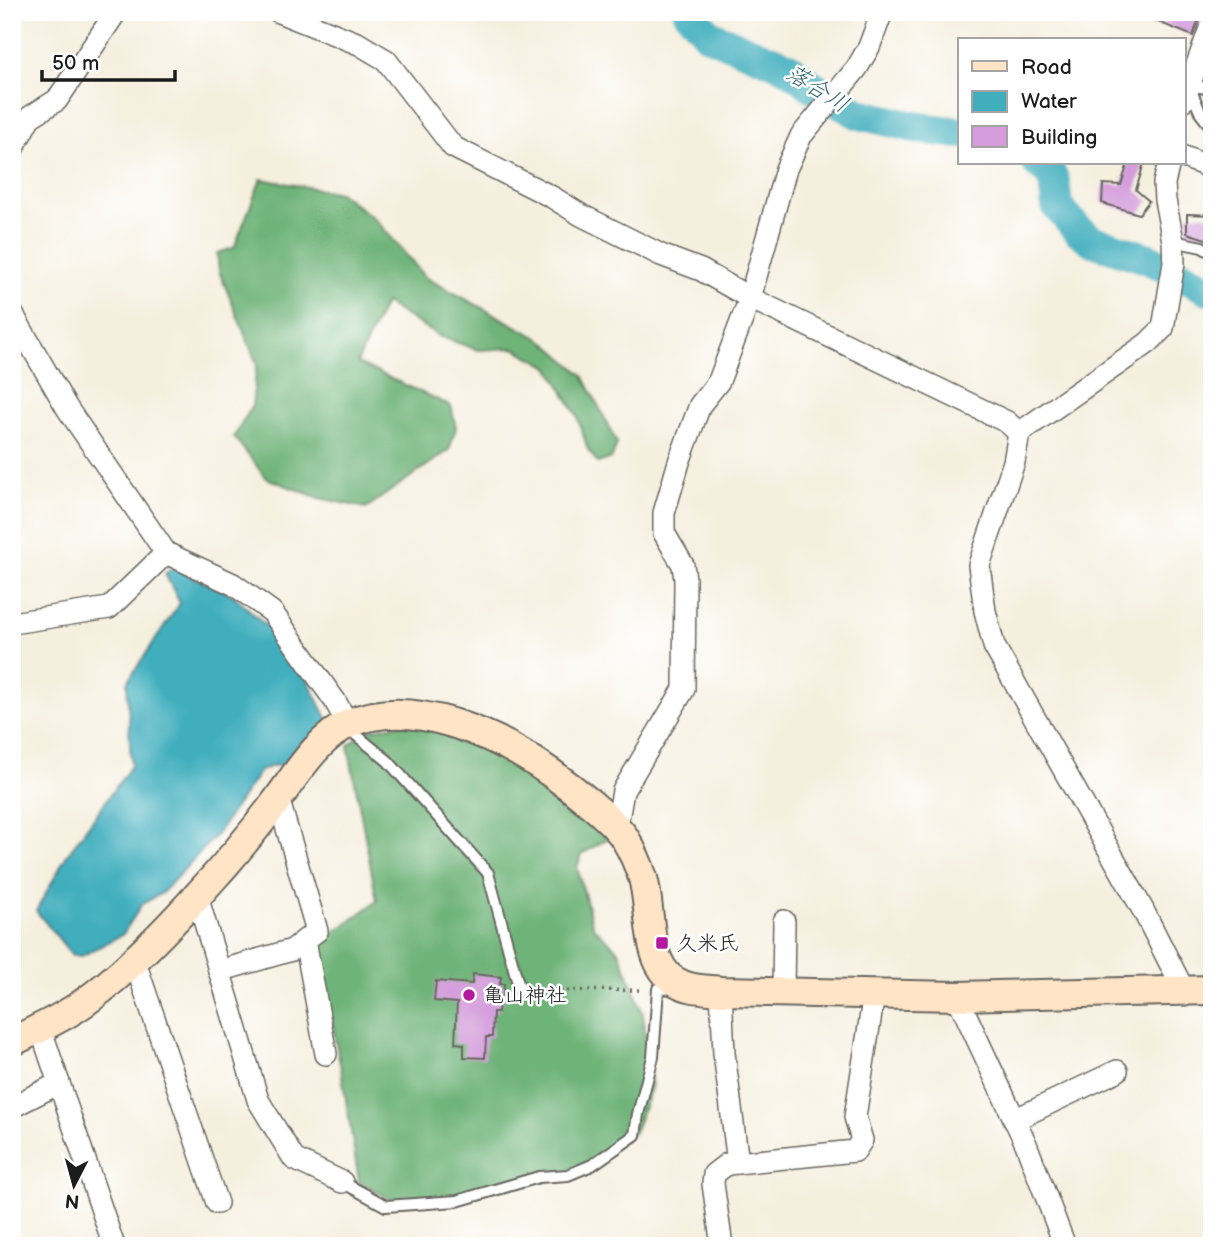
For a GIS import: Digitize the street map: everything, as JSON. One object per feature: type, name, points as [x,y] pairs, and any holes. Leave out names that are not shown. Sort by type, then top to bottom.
[{"type":"street","points":[[12,150],[30,117],[57,100],[116,12]]},
{"type":"street","points":[[279,12],[359,44],[386,60],[453,147],[662,255],[701,270],[750,298],[1007,422],[1019,433]]},
{"type":"street","points":[[613,825],[623,792],[684,689],[685,579],[683,565],[664,533],[664,513],[679,462],[700,405],[719,381],[750,298],[786,169],[801,136],[857,68],[869,47],[882,12]]},
{"type":"street","points":[[1186,93],[1212,23]]},
{"type":"street","points":[[1186,159],[1212,167]]},
{"type":"street","points":[[1169,164],[1164,183],[1173,261],[1163,328],[1148,343],[1019,433],[1014,462],[979,565],[985,611],[994,646],[1143,910],[1184,991]]},
{"type":"street","points":[[12,313],[67,408],[166,552],[233,584],[272,612],[335,701],[348,724]]},
{"type":"street","points":[[12,624],[109,608],[166,552]]},
{"type":"street","points":[[12,1042],[80,1006],[103,989],[197,896],[310,756],[348,724],[372,715],[391,712],[444,720],[511,748],[560,779],[613,825],[625,838],[643,879],[659,965],[668,976],[690,988],[957,996],[1212,990]]},
{"type":"street","points":[[219,971],[292,950],[317,930],[278,798]]},
{"type":"street","points":[[197,896],[258,1100],[295,1159],[342,1182]]},
{"type":"street","points":[[783,992],[784,921]]},
{"type":"street","points":[[305,940],[326,1054]]},
{"type":"street","points":[[134,959],[217,1203]]},
{"type":"street","points":[[721,991],[724,1053],[738,1163]]},
{"type":"street","points":[[722,1246],[713,1184],[714,1174],[727,1164],[855,1151],[862,1140],[855,1117],[874,994]]},
{"type":"street","points":[[957,996],[1014,1120],[1065,1246]]},
{"type":"street","points":[[40,1027],[114,1246]]},
{"type":"street","points":[[1014,1120],[1117,1071]]},
{"type":"street","points":[[12,1107],[59,1083]]},
{"type":"lane","points":[[1212,89],[1186,93],[1212,128]]},
{"type":"lane","points":[[1173,261],[1202,247],[1212,253]]},
{"type":"lane","points":[[348,724],[388,761],[488,873],[520,991]]},
{"type":"lane","points":[[342,1182],[387,1206],[397,1206],[457,1202],[539,1177],[568,1175],[592,1166],[635,1135],[653,1057],[658,989],[690,988]]},
{"type":"path","points":[[520,991],[653,990]]},
{"type":"green space","points":[[261,179],[340,193],[376,220],[426,278],[544,341],[583,375],[617,443],[612,458],[598,463],[588,450],[577,415],[549,367],[514,348],[478,350],[439,336],[385,303],[357,363],[451,406],[456,428],[449,450],[366,508],[319,498],[266,478],[234,437],[252,406],[257,364],[219,271],[217,253],[234,248]]},
{"type":"green space","points":[[411,722],[500,755],[568,800],[609,838],[582,854],[577,867],[593,927],[619,951],[643,1014],[652,1086],[634,1132],[596,1161],[548,1180],[397,1203],[359,1181],[317,945],[377,901],[348,745],[369,730]]},
{"type":"water","points":[[172,568],[233,595],[269,628],[306,676],[329,722],[286,765],[271,766],[260,771],[216,835],[162,893],[142,904],[123,934],[82,956],[72,955],[36,911],[67,855],[131,766],[127,682],[180,603],[165,574]]},
{"type":"building","points":[[1133,12],[1180,12],[1199,19],[1193,36]]},
{"type":"building","points":[[1128,164],[1144,164],[1136,190],[1149,201],[1139,214],[1102,203],[1103,184],[1121,185]]},
{"type":"building","points":[[1187,214],[1212,215],[1212,241],[1187,233]]},
{"type":"building","points":[[473,974],[501,977],[500,984],[504,984],[503,1003],[499,1003],[498,1012],[493,1012],[492,1037],[486,1037],[485,1058],[464,1057],[464,1044],[455,1043],[457,1003],[434,1001],[436,981],[472,984]]},
{"type":"waterway","name":"落合川","points":[[689,12],[709,35],[789,68],[816,89],[859,114],[919,128],[958,133]]},
{"type":"waterway","name":"落合川","points":[[1039,164],[1049,172],[1054,181],[1057,206],[1078,230],[1093,241],[1149,259],[1212,291]]},
{"type":"place","name":"久米氏","points":[[662,943]]},
{"type":"place","name":"亀山神社","points":[[469,995]]}]
